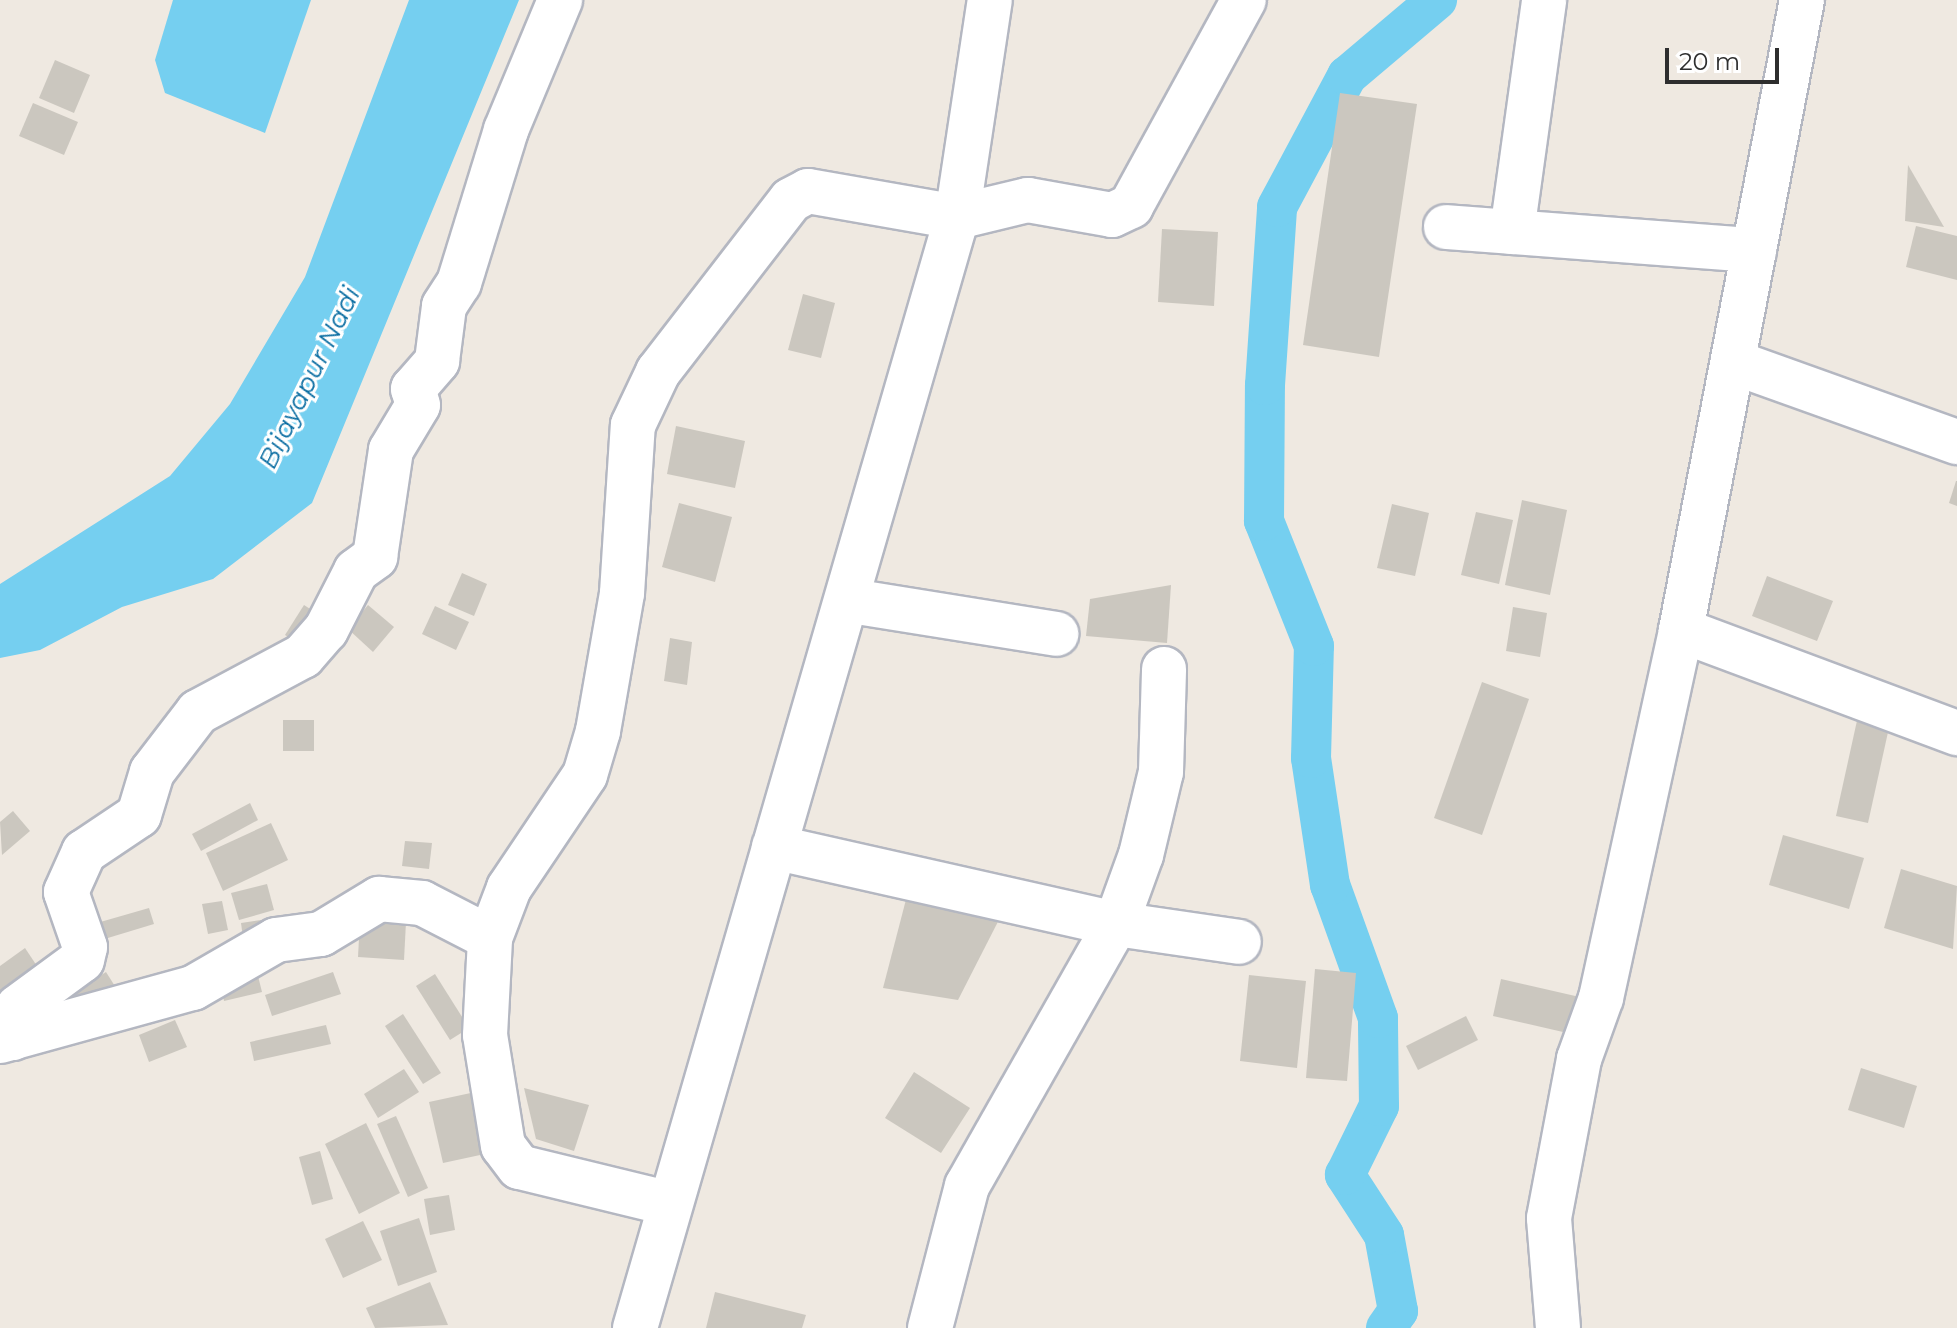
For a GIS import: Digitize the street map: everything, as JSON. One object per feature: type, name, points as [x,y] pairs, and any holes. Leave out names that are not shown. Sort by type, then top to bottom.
[{"type":"street","points":[[7,1040],[18,1007],[82,960],[85,947],[66,892],[84,852],[139,815],[152,772],[198,712],[303,656],[326,630],[356,571],[375,557],[391,450],[418,405],[413,389],[437,361],[444,306],[459,283],[506,130],[560,0]]},
{"type":"street","points":[[635,1328],[667,1203],[851,601],[957,217],[990,0]]},
{"type":"street","points":[[667,1203],[511,1159],[485,1035],[490,938],[509,888],[585,775],[598,731],[622,593],[633,425],[658,372],[791,200],[808,191],[957,217],[1028,200],[1112,215],[1131,206],[1244,0]]},
{"type":"street","points":[[1512,232],[1544,0]]},
{"type":"street","points":[[1558,1328],[1549,1218],[1579,1059],[1601,998],[1681,630],[1802,0]]},
{"type":"street","points":[[1446,227],[1754,250]]},
{"type":"street","points":[[1733,362],[1957,442]]},
{"type":"street","points":[[851,601],[1056,634]]},
{"type":"street","points":[[1681,630],[1957,733]]},
{"type":"street","points":[[930,1328],[967,1186],[1116,924],[1161,772],[1164,669]]},
{"type":"street","points":[[774,847],[1116,924],[1239,942]]},
{"type":"street","points":[[7,1040],[200,985],[276,940],[321,934],[379,899],[422,903],[490,938]]},
{"type":"water","points":[[173,0],[311,0],[265,133],[165,93],[155,60]]},
{"type":"water","name":"Bijayapur Nadi","points":[[409,0],[519,0],[312,503],[213,579],[122,607],[40,650],[0,658],[0,584],[170,476],[230,404],[305,277]]},
{"type":"building","points":[[55,60],[90,75],[74,113],[39,98]]},
{"type":"building","points":[[1340,93],[1417,104],[1379,357],[1303,345]]},
{"type":"building","points":[[33,103],[78,122],[64,155],[19,136]]},
{"type":"building","points":[[1908,165],[1944,227],[1905,221]]},
{"type":"building","points":[[1916,226],[1957,236],[1957,280],[1906,267]]},
{"type":"building","points":[[1162,229],[1218,232],[1214,306],[1158,302]]},
{"type":"building","points":[[803,294],[835,303],[821,358],[788,350]]},
{"type":"building","points":[[676,426],[745,441],[735,488],[667,474]]},
{"type":"building","points":[[1957,481],[1957,506],[1949,503]]},
{"type":"building","points":[[1522,500],[1567,510],[1550,595],[1505,585]]},
{"type":"building","points":[[679,503],[732,517],[715,582],[662,567]]},
{"type":"building","points":[[1392,504],[1429,513],[1415,576],[1377,568]]},
{"type":"building","points":[[1476,512],[1513,520],[1499,584],[1461,575]]},
{"type":"building","points":[[462,573],[487,584],[474,616],[448,605]]},
{"type":"building","points":[[1767,576],[1833,601],[1817,641],[1752,616]]},
{"type":"building","points":[[1171,585],[1167,643],[1086,636],[1090,599]]},
{"type":"building","points":[[304,605],[321,616],[302,646],[285,635]]},
{"type":"building","points":[[368,605],[394,627],[373,652],[348,629]]},
{"type":"building","points":[[435,606],[469,622],[456,650],[422,634]]},
{"type":"building","points":[[1513,607],[1547,613],[1540,657],[1506,651]]},
{"type":"building","points":[[670,638],[692,642],[687,685],[664,681]]},
{"type":"building","points":[[1482,682],[1529,699],[1482,835],[1434,818]]},
{"type":"building","points":[[1860,707],[1892,714],[1868,823],[1836,816]]},
{"type":"building","points":[[283,720],[314,720],[314,751],[283,751]]},
{"type":"building","points":[[250,803],[258,820],[201,851],[192,834]]},
{"type":"building","points":[[13,811],[30,831],[2,855],[0,822]]},
{"type":"building","points":[[271,823],[288,860],[223,891],[206,853]]},
{"type":"building","points":[[1783,835],[1864,858],[1849,909],[1769,885]]},
{"type":"building","points":[[405,841],[432,843],[429,869],[402,866]]},
{"type":"building","points":[[1901,869],[1957,886],[1953,949],[1884,928]]},
{"type":"building","points":[[267,884],[274,910],[239,920],[231,893]]},
{"type":"building","points":[[909,888],[1007,904],[958,1000],[883,988]]},
{"type":"building","points":[[222,901],[228,930],[208,934],[202,904]]},
{"type":"building","points":[[149,908],[154,924],[88,944],[83,927]]},
{"type":"building","points":[[261,920],[264,943],[244,945],[241,923]]},
{"type":"building","points":[[360,920],[406,922],[404,960],[358,957]]},
{"type":"building","points":[[25,948],[39,969],[0,997],[0,966]]},
{"type":"building","points":[[256,968],[262,992],[224,1001],[219,977]]},
{"type":"building","points":[[1315,969],[1356,973],[1347,1081],[1306,1078]]},
{"type":"building","points":[[106,972],[118,991],[81,1014],[70,995]]},
{"type":"building","points":[[333,972],[341,994],[272,1016],[265,995]]},
{"type":"building","points":[[435,974],[469,1028],[450,1040],[416,986]]},
{"type":"building","points":[[1249,975],[1306,981],[1297,1068],[1240,1061]]},
{"type":"building","points":[[1501,979],[1584,998],[1576,1035],[1493,1016]]},
{"type":"building","points":[[403,1014],[441,1073],[423,1084],[385,1026]]},
{"type":"building","points":[[1466,1016],[1478,1040],[1418,1070],[1406,1046]]},
{"type":"building","points":[[175,1020],[187,1047],[149,1062],[139,1035]]},
{"type":"building","points":[[326,1025],[331,1044],[254,1061],[250,1042]]},
{"type":"building","points":[[1861,1068],[1917,1086],[1904,1128],[1848,1110]]},
{"type":"building","points":[[404,1069],[419,1092],[378,1118],[364,1094]]},
{"type":"building","points":[[914,1072],[970,1108],[941,1153],[885,1118]]},
{"type":"building","points":[[524,1088],[589,1105],[574,1151],[536,1139]]},
{"type":"building","points":[[480,1091],[494,1152],[443,1163],[429,1102]]},
{"type":"building","points":[[396,1116],[428,1188],[408,1197],[377,1124]]},
{"type":"building","points":[[366,1123],[400,1193],[359,1214],[325,1144]]},
{"type":"building","points":[[320,1151],[333,1199],[312,1205],[299,1157]]},
{"type":"building","points":[[449,1195],[455,1230],[430,1235],[424,1199]]},
{"type":"building","points":[[419,1218],[437,1272],[398,1286],[380,1231]]},
{"type":"building","points":[[363,1221],[382,1260],[343,1278],[325,1239]]},
{"type":"building","points":[[430,1282],[448,1325],[375,1328],[366,1308]]},
{"type":"building","points":[[715,1292],[806,1315],[802,1328],[706,1328]]},
{"type":"waterway","points":[[1386,1328],[1398,1311],[1384,1235],[1345,1175],[1379,1106],[1378,1018],[1330,885],[1311,758],[1314,646],[1264,521],[1265,385],[1277,207],[1347,76],[1437,0]]}]
